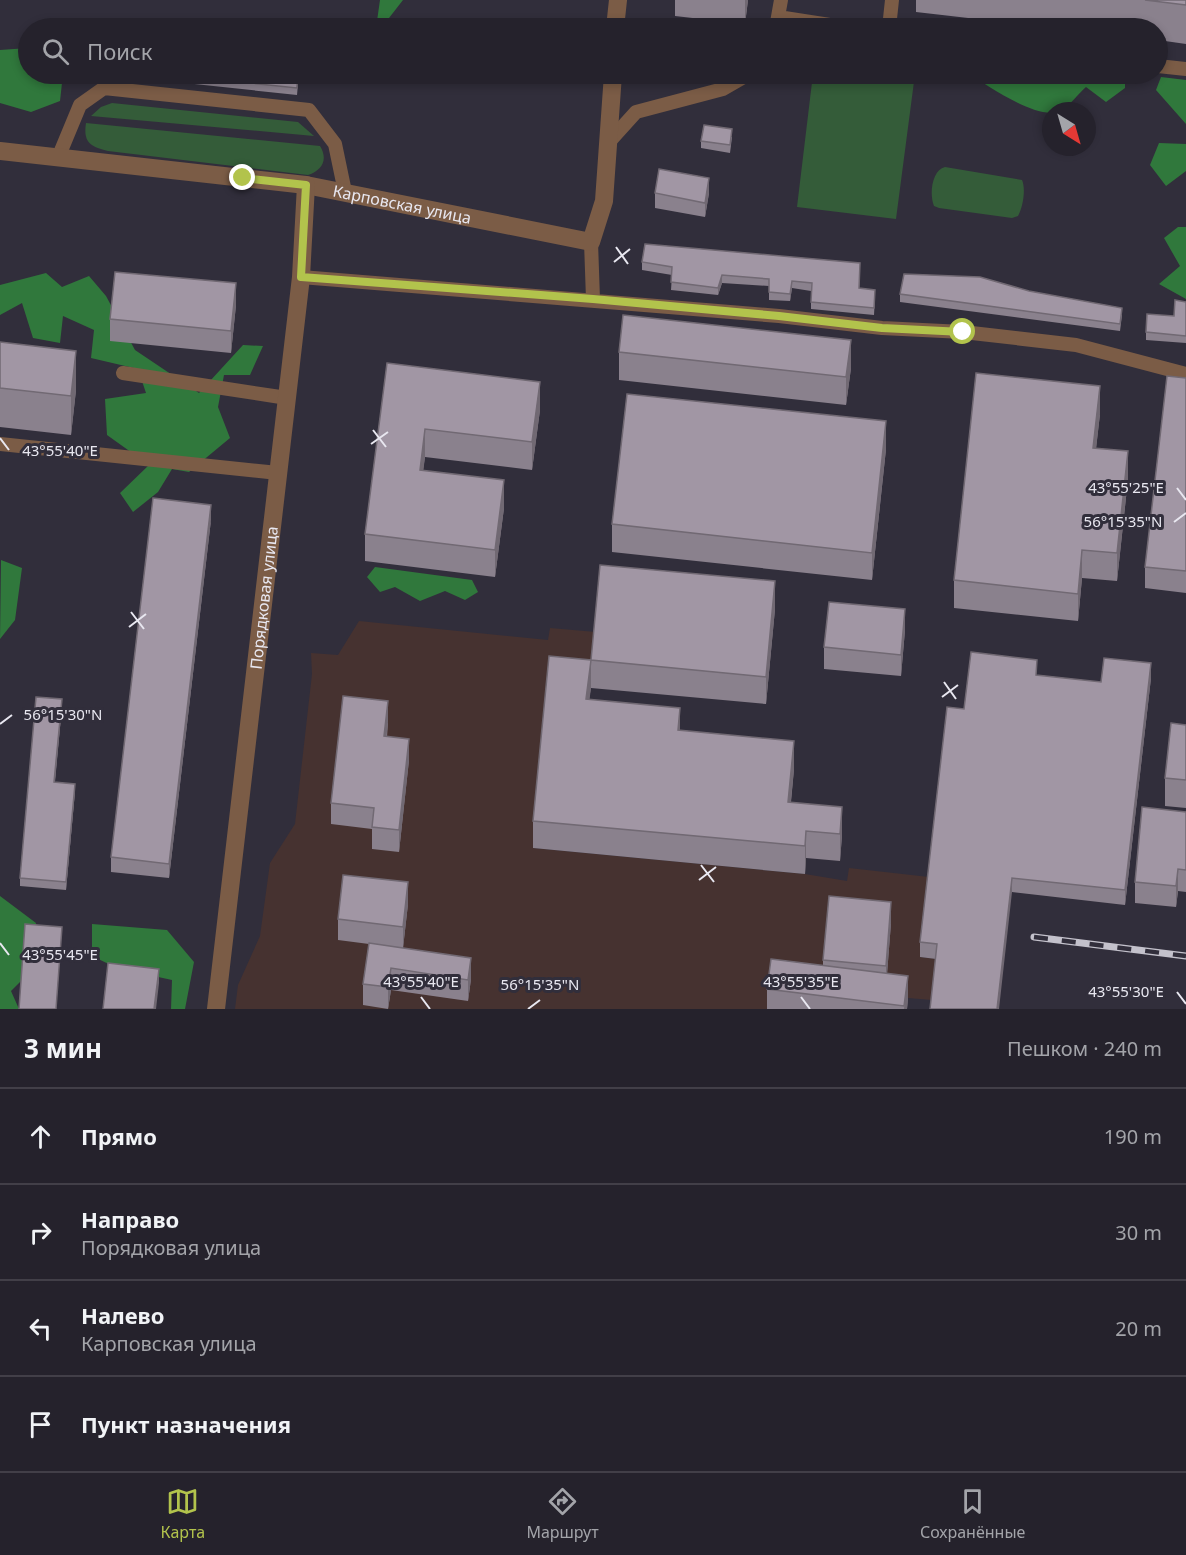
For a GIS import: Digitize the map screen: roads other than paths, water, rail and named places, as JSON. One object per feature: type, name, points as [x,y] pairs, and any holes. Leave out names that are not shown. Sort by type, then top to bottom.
[{"type":"street","points":[[616,18],[618,0]]},
{"type":"street","points":[[591,242],[604,201],[612,84]]},
{"type":"street","name":"Карповская улица","points":[[0,151],[306,185],[591,242]]},
{"type":"street","name":"Порядковая улица","points":[[216,1009],[301,277],[306,185]]},
{"type":"lane","points":[[778,18],[780,0]]},
{"type":"lane","points":[[890,18],[892,0]]},
{"type":"lane","points":[[1168,67],[1186,69]]},
{"type":"lane","points":[[608,143],[636,111],[723,89],[732,84]]},
{"type":"lane","points":[[58,158],[80,105],[104,88],[309,110],[335,144],[345,192]]},
{"type":"lane","points":[[591,242],[593,299]]},
{"type":"lane","points":[[301,277],[593,299],[882,328],[963,332],[1076,345],[1186,374]]},
{"type":"lane","points":[[123,373],[287,398]]},
{"type":"lane","points":[[0,444],[278,472]]},
{"type":"railway","points":[[1034,937],[1186,956]]}]
